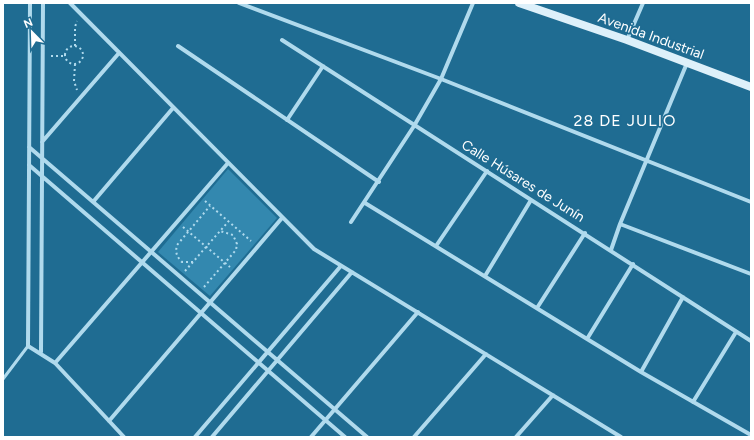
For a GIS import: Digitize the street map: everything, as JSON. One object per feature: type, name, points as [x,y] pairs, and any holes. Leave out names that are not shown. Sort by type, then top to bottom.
[{"type":"main road","name":"Avenida Industrial","points":[[519,3],[627,40],[751,87]]},
{"type":"street","points":[[30,3],[28,346],[40,352],[55,363],[124,437]]},
{"type":"street","points":[[40,352],[43,3]]},
{"type":"street","points":[[70,3],[314,249],[340,267],[352,272],[418,312],[614,435],[621,437]]},
{"type":"street","points":[[239,3],[441,79],[751,202]]},
{"type":"street","points":[[351,222],[379,182],[441,79],[473,3]]},
{"type":"street","points":[[627,40],[644,3]]},
{"type":"street","name":"Calle Húsares de Junín","points":[[282,40],[414,126],[585,233],[751,341]]},
{"type":"street","points":[[178,46],[379,182]]},
{"type":"street","points":[[42,142],[119,53]]},
{"type":"street","points":[[611,250],[620,224],[687,62]]},
{"type":"street","points":[[287,120],[323,66]]},
{"type":"street","points":[[93,202],[173,108]]},
{"type":"street","points":[[29,146],[367,437]]},
{"type":"street","points":[[55,363],[144,262],[228,163]]},
{"type":"street","points":[[29,165],[144,262],[345,437]]},
{"type":"street","points":[[436,246],[487,171]]},
{"type":"street","points":[[485,276],[531,200]]},
{"type":"street","points":[[365,204],[640,372],[751,435]]},
{"type":"street","points":[[109,421],[282,218]]},
{"type":"street","points":[[620,224],[751,274]]},
{"type":"street","points":[[537,308],[585,233]]},
{"type":"street","points":[[587,339],[633,264]]},
{"type":"street","points":[[195,437],[340,267]]},
{"type":"street","points":[[212,437],[352,272]]},
{"type":"street","points":[[640,372],[683,297]]},
{"type":"street","points":[[311,437],[418,312]]},
{"type":"street","points":[[693,402],[736,332]]},
{"type":"street","points":[[414,437],[486,354]]},
{"type":"street","points":[[516,437],[552,395]]},
{"type":"lane","points":[[3,378],[28,346]]},
{"type":"path","points":[[75,46],[75,27],[78,20]]},
{"type":"path","points":[[75,46],[68,49],[66,56],[69,62],[75,64]]},
{"type":"path","points":[[75,46],[79,47],[83,54],[82,59],[75,64]]},
{"type":"path","points":[[48,55],[60,57],[66,56]]},
{"type":"path","points":[[75,64],[74,81],[78,92]]},
{"type":"path","points":[[204,200],[253,243]]},
{"type":"path","points":[[193,262],[182,262],[175,251],[177,245],[210,206]]},
{"type":"path","points":[[184,272],[228,222]]},
{"type":"path","points":[[182,226],[231,268]]},
{"type":"path","points":[[203,288],[236,250],[237,244],[233,234],[220,231]]},
{"type":"shaded area","points":[[228,169],[277,218],[210,296],[158,252]]},
{"type":"district","name":"28 DE JULIO","points":[[625,120]]}]
